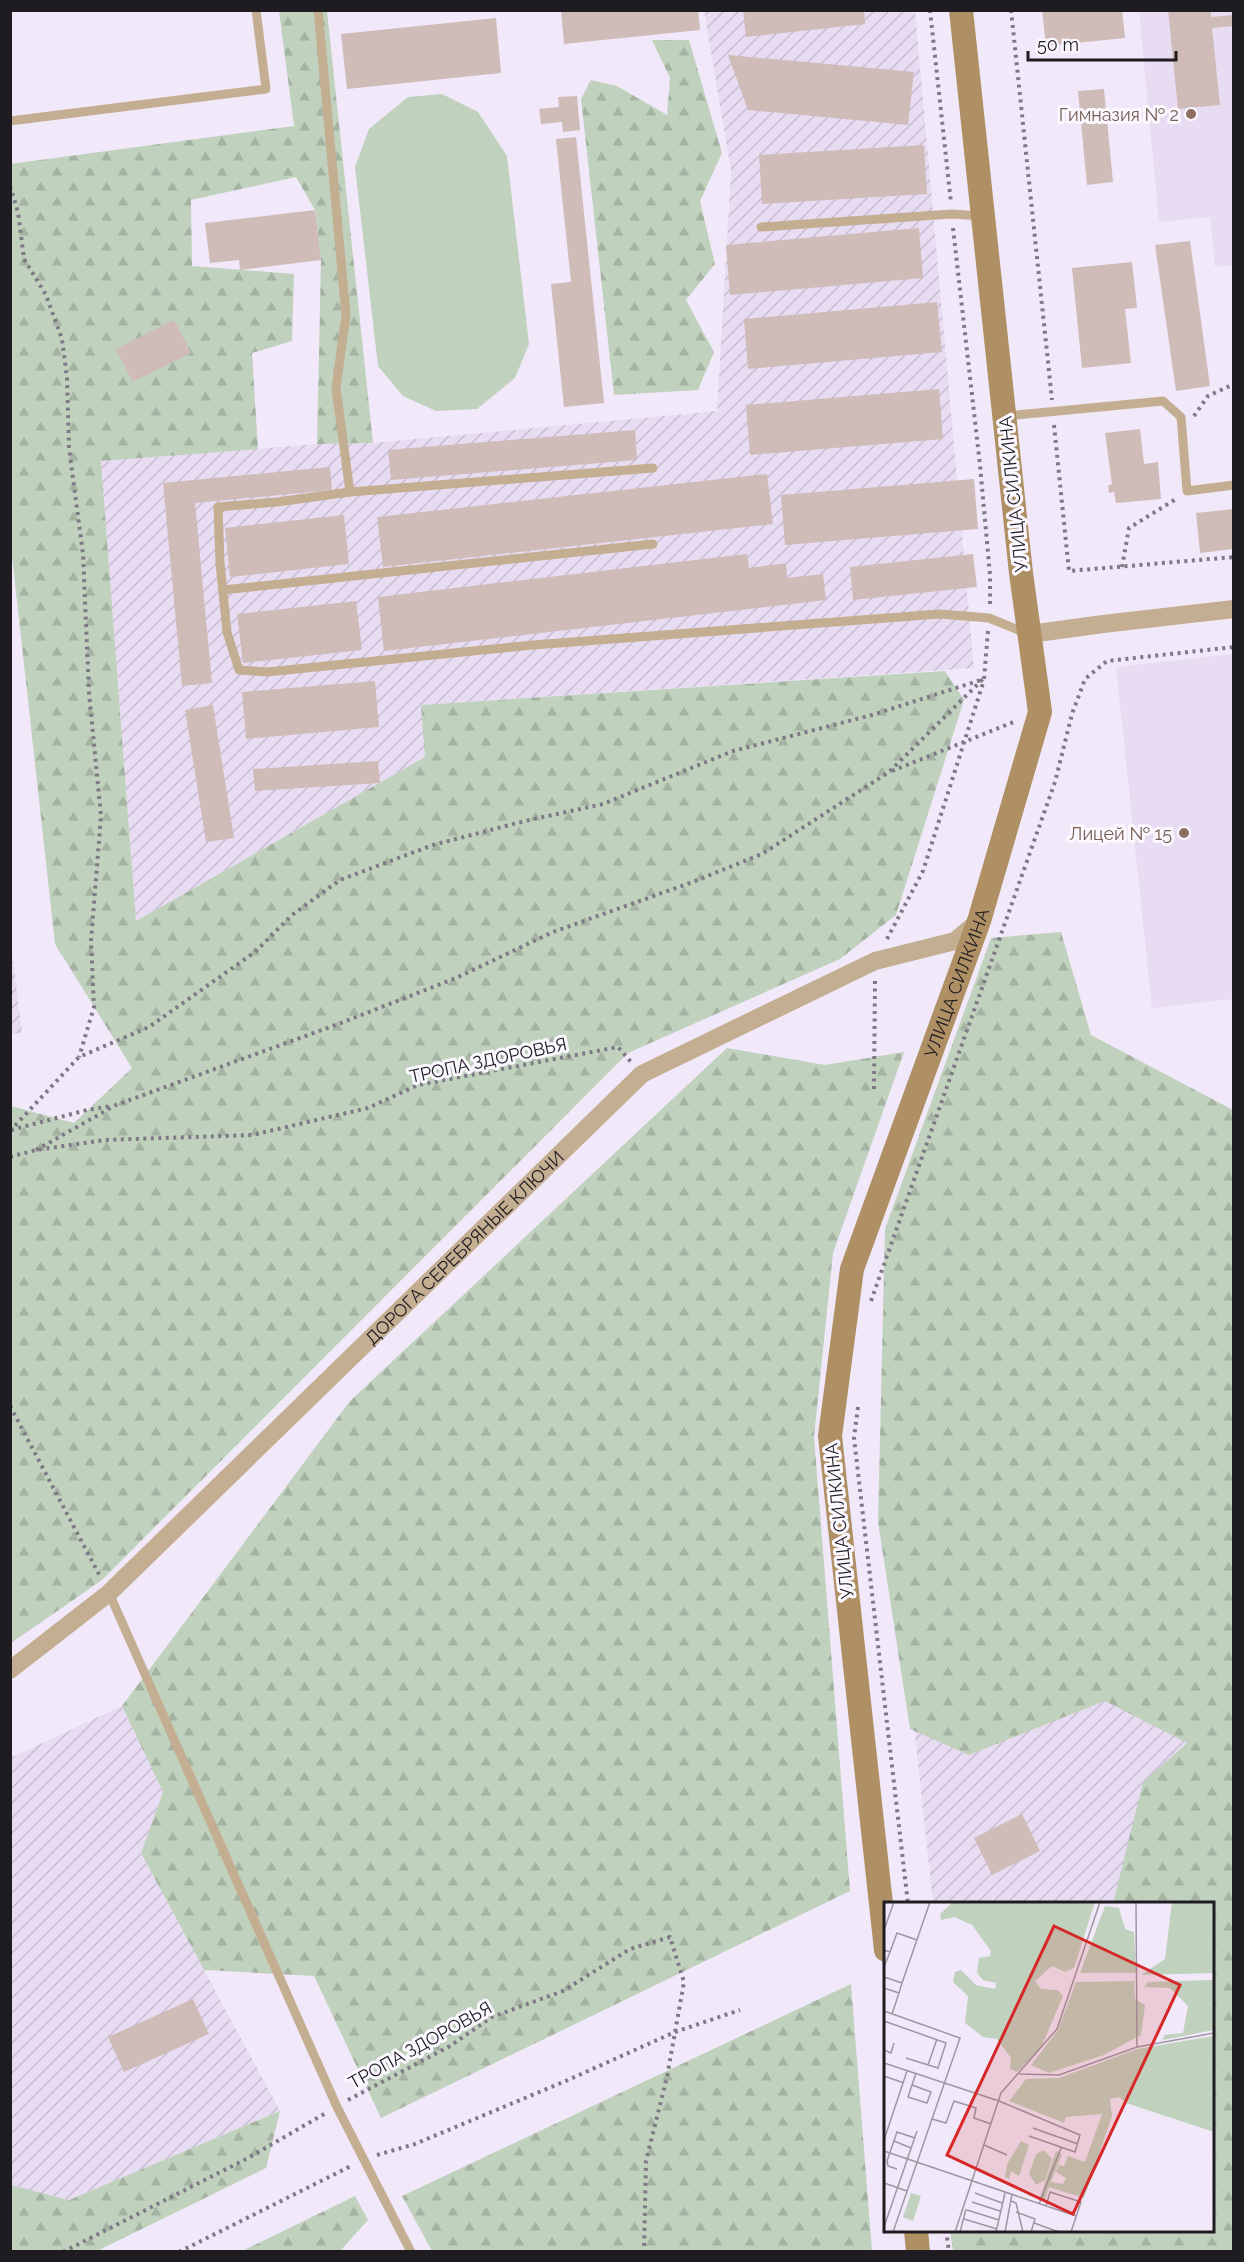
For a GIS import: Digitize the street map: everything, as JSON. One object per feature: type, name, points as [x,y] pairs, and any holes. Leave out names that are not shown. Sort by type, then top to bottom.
[{"type":"main road","name":"УЛИЦА СИЛКИНА","points":[[884,1941],[830,1436],[852,1269],[979,921],[1040,712],[1021,573],[961,10]]},
{"type":"main road","points":[[916,2232],[918,2252]]},
{"type":"street","points":[[1030,634],[1233,609]]},
{"type":"street","name":"ДОРОГА СЕРЕБРЯНЫЕ КЛЮЧИ","points":[[10,1670],[109,1593],[642,1074],[875,961],[955,940],[979,921]]},
{"type":"lane","points":[[10,121],[266,88],[256,10]]},
{"type":"lane","points":[[318,10],[346,315],[336,388],[350,492]]},
{"type":"lane","points":[[760,227],[952,214],[984,216]]},
{"type":"lane","points":[[1004,417],[1163,401],[1181,417],[1187,491],[1233,485]]},
{"type":"lane","points":[[653,468],[350,492],[218,507],[227,632],[239,670],[267,672],[534,645],[939,614],[989,618],[1030,634]]},
{"type":"lane","points":[[223,590],[653,544]]},
{"type":"lane","points":[[109,1593],[337,2107],[411,2252]]},
{"type":"path","points":[[874,1089],[875,961],[923,871],[984,679],[989,618],[990,575],[930,10]]},
{"type":"path","points":[[1011,10],[1069,571],[1233,557]]},
{"type":"path","points":[[10,186],[18,212],[24,258],[46,295],[62,339],[67,378],[69,448],[82,554],[89,693],[101,816],[91,940],[94,1007],[79,1057]]},
{"type":"path","points":[[1182,432],[1208,396],[1233,384]]},
{"type":"path","points":[[1122,567],[1129,528],[1187,491]]},
{"type":"path","points":[[869,1307],[1055,782],[1072,714],[1085,679],[1107,661],[1233,647]]},
{"type":"path","points":[[10,1131],[79,1057],[149,1027],[255,952],[292,915],[340,880],[433,844],[603,804],[733,751],[872,716],[984,679]]},
{"type":"path","points":[[36,1150],[116,1105],[341,1023],[456,978],[553,932],[690,883],[762,854],[889,772],[984,679]]},
{"type":"path","points":[[889,772],[1040,712],[1072,714]]},
{"type":"path","name":"ТРОПА ЗДОРОВЬЯ","points":[[10,1156],[105,1140],[252,1135],[368,1108],[418,1085],[618,1047],[642,1074]]},
{"type":"path","points":[[10,1131],[87,1110],[116,1105]]},
{"type":"path","points":[[858,1405],[854,1438],[908,1902]]},
{"type":"path","points":[[10,1406],[109,1593]]},
{"type":"path","name":"ТРОПА ЗДОРОВЬЯ","points":[[63,2252],[248,2158],[450,2046],[492,2018],[563,1990],[630,1949],[670,1937],[684,1982],[667,2077],[646,2161],[644,2252]]},
{"type":"path","points":[[179,2252],[365,2159],[426,2140],[675,2032],[740,2010]]},
{"type":"path","points":[[946,2232],[949,2252]]},
{"type":"shaded area","points":[[704,11],[915,11],[974,668],[422,705],[425,757],[136,921],[101,461],[317,444],[373,443],[717,411],[731,171]]},
{"type":"shaded area","name":"Гимназия № 2","points":[[1139,11],[1233,11],[1233,265],[1215,267],[1210,217],[1159,222]]},
{"type":"shaded area","name":"Лицей № 15","points":[[1233,654],[1233,999],[1152,1008],[1116,667]]},
{"type":"shaded area","points":[[10,935],[22,1033],[11,1034],[10,1034]]},
{"type":"shaded area","points":[[1233,1203],[1233,2251],[1214,2232],[1214,1902],[933,1902],[887,1474]]},
{"type":"shaded area","points":[[122,1706],[163,1792],[141,1853],[280,2111],[69,2200],[11,2185],[10,1758]]},
{"type":"green space","points":[[279,11],[327,11],[373,443],[317,444],[321,260],[315,210],[296,177],[191,200],[192,266],[294,274],[292,341],[252,353],[258,449],[101,461],[136,921],[425,757],[421,705],[945,671],[964,700],[896,915],[840,959],[628,1053],[102,1580],[11,1643],[11,1106],[74,1123],[132,1068],[55,944],[11,547],[10,164],[294,126]]},
{"type":"green space","points":[[652,40],[689,40],[722,153],[700,201],[715,264],[686,300],[714,352],[698,390],[614,395],[581,99],[591,80],[617,86],[667,115],[670,78]]},
{"type":"green space","points":[[442,94],[478,112],[507,156],[529,344],[515,378],[477,409],[436,411],[403,396],[378,366],[355,167],[369,129],[408,97]]},
{"type":"green space","points":[[1061,932],[1091,1035],[1233,1110],[1233,2251],[953,2251],[950,2232],[1214,2232],[1214,1902],[1113,1902],[1143,1782],[1187,1743],[1105,1701],[969,1755],[910,1729],[878,1522],[885,1229],[991,938]]},
{"type":"green space","points":[[727,1048],[825,1065],[904,1052],[833,1253],[814,1437],[850,1891],[381,2118],[314,1976],[204,1970],[141,1853],[163,1792],[122,1706],[350,1401]]},
{"type":"green space","points":[[851,1984],[872,2251],[432,2251],[402,2196]]},
{"type":"green space","points":[[280,2111],[266,2168],[97,2251],[11,2251],[11,2185],[69,2200]]},
{"type":"green space","points":[[355,2196],[368,2220],[340,2251],[242,2251]]},
{"type":"building","points":[[561,10],[698,10],[700,30],[564,44]]},
{"type":"building","points":[[743,10],[864,10],[865,24],[746,37]]},
{"type":"building","points":[[1042,10],[1122,10],[1125,38],[1046,46]]},
{"type":"building","points":[[1168,10],[1211,10],[1211,17],[1234,15],[1234,26],[1212,28],[1220,105],[1178,109]]},
{"type":"building","points":[[496,18],[501,73],[347,89],[341,34]]},
{"type":"building","points":[[728,55],[914,72],[908,125],[748,110]]},
{"type":"building","points":[[1104,89],[1113,182],[1087,185],[1078,91]]},
{"type":"building","points":[[577,96],[580,130],[563,132],[562,122],[541,124],[539,109],[559,107],[558,97]]},
{"type":"building","points":[[576,137],[604,403],[564,407],[551,284],[571,282],[556,139]]},
{"type":"building","points":[[924,145],[927,194],[762,204],[759,155]]},
{"type":"building","points":[[315,210],[321,260],[240,270],[239,260],[210,263],[205,223]]},
{"type":"building","points":[[919,228],[923,278],[730,295],[726,245]]},
{"type":"building","points":[[1190,241],[1210,386],[1176,391],[1155,245]]},
{"type":"building","points":[[1132,262],[1137,308],[1125,309],[1131,363],[1082,368],[1072,268]]},
{"type":"building","points":[[937,302],[942,352],[748,369],[744,319]]},
{"type":"building","points":[[174,320],[191,353],[133,382],[116,349]]},
{"type":"building","points":[[939,389],[943,439],[750,455],[746,405]]},
{"type":"building","points":[[1140,429],[1144,464],[1158,462],[1161,499],[1116,503],[1114,492],[1109,493],[1108,486],[1112,484],[1105,433]]},
{"type":"building","points":[[635,430],[637,460],[391,480],[388,450]]},
{"type":"building","points":[[330,467],[332,490],[195,503],[212,683],[182,686],[163,483]]},
{"type":"building","points":[[767,474],[773,524],[383,567],[377,517]]},
{"type":"building","points":[[974,479],[978,529],[785,545],[781,495]]},
{"type":"building","points":[[1234,509],[1234,549],[1200,553],[1196,513]]},
{"type":"building","points":[[344,515],[349,564],[230,577],[225,528]]},
{"type":"building","points":[[747,554],[749,568],[786,563],[787,578],[823,574],[826,600],[384,651],[378,597]]},
{"type":"building","points":[[973,554],[977,587],[853,600],[850,567]]},
{"type":"building","points":[[356,601],[362,650],[243,663],[237,614]]},
{"type":"building","points":[[375,681],[379,727],[246,739],[242,692]]},
{"type":"building","points":[[213,705],[234,838],[206,842],[185,710]]},
{"type":"building","points":[[378,761],[380,783],[255,791],[253,769]]},
{"type":"building","points":[[1022,1814],[1040,1851],[992,1875],[974,1838]]},
{"type":"building","points":[[193,1999],[209,2034],[124,2072],[108,2037]]},
{"type":"place","name":"Гимназия № 2","points":[[1191,114]]},
{"type":"place","name":"Лицей № 15","points":[[1184,833]]}]
